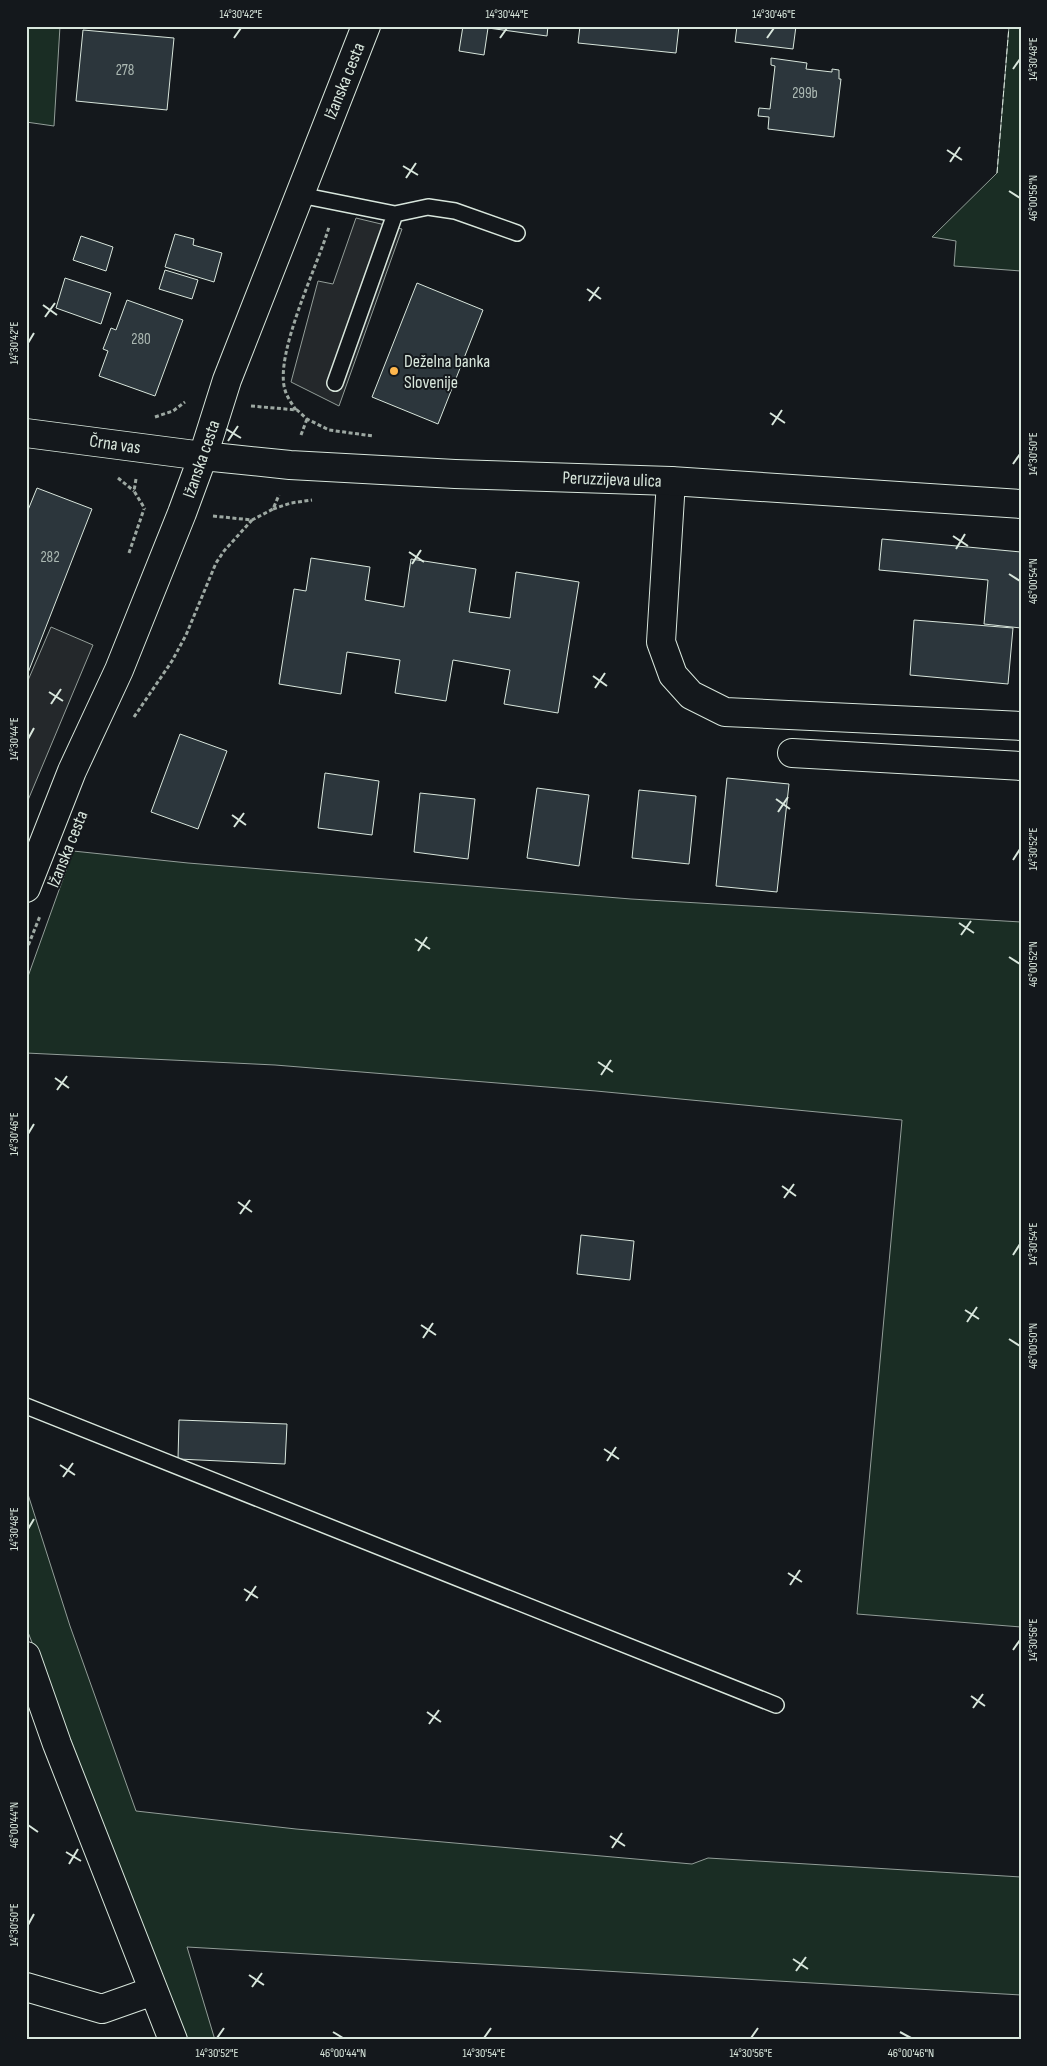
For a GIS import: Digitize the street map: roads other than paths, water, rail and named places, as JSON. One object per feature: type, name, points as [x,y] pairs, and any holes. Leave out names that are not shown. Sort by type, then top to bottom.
[{"type":"street","name":"Ižanska cesta","points":[[35,898],[72,771],[120,670],[203,456],[227,380],[366,26]]},
{"type":"street","name":"Črna vas","points":[[26,433],[203,456]]},
{"type":"street","name":"Peruzzijeva ulica","points":[[203,456],[290,465],[671,481],[1021,504]]},
{"type":"street","points":[[671,481],[661,642],[673,675],[691,695],[725,712],[1021,726]]},
{"type":"street","points":[[792,753],[1021,766]]},
{"type":"street","points":[[26,1656],[57,1744],[172,2040]]},
{"type":"street","points":[[26,1987],[102,2009],[154,1991]]},
{"type":"lane","points":[[300,195],[395,214],[428,207],[455,211],[517,233]]},
{"type":"lane","points":[[334,383],[395,214]]},
{"type":"lane","points":[[26,1406],[776,1704]]},
{"type":"place","name":"Deželna banka Slovenije","points":[[394,371]]}]
